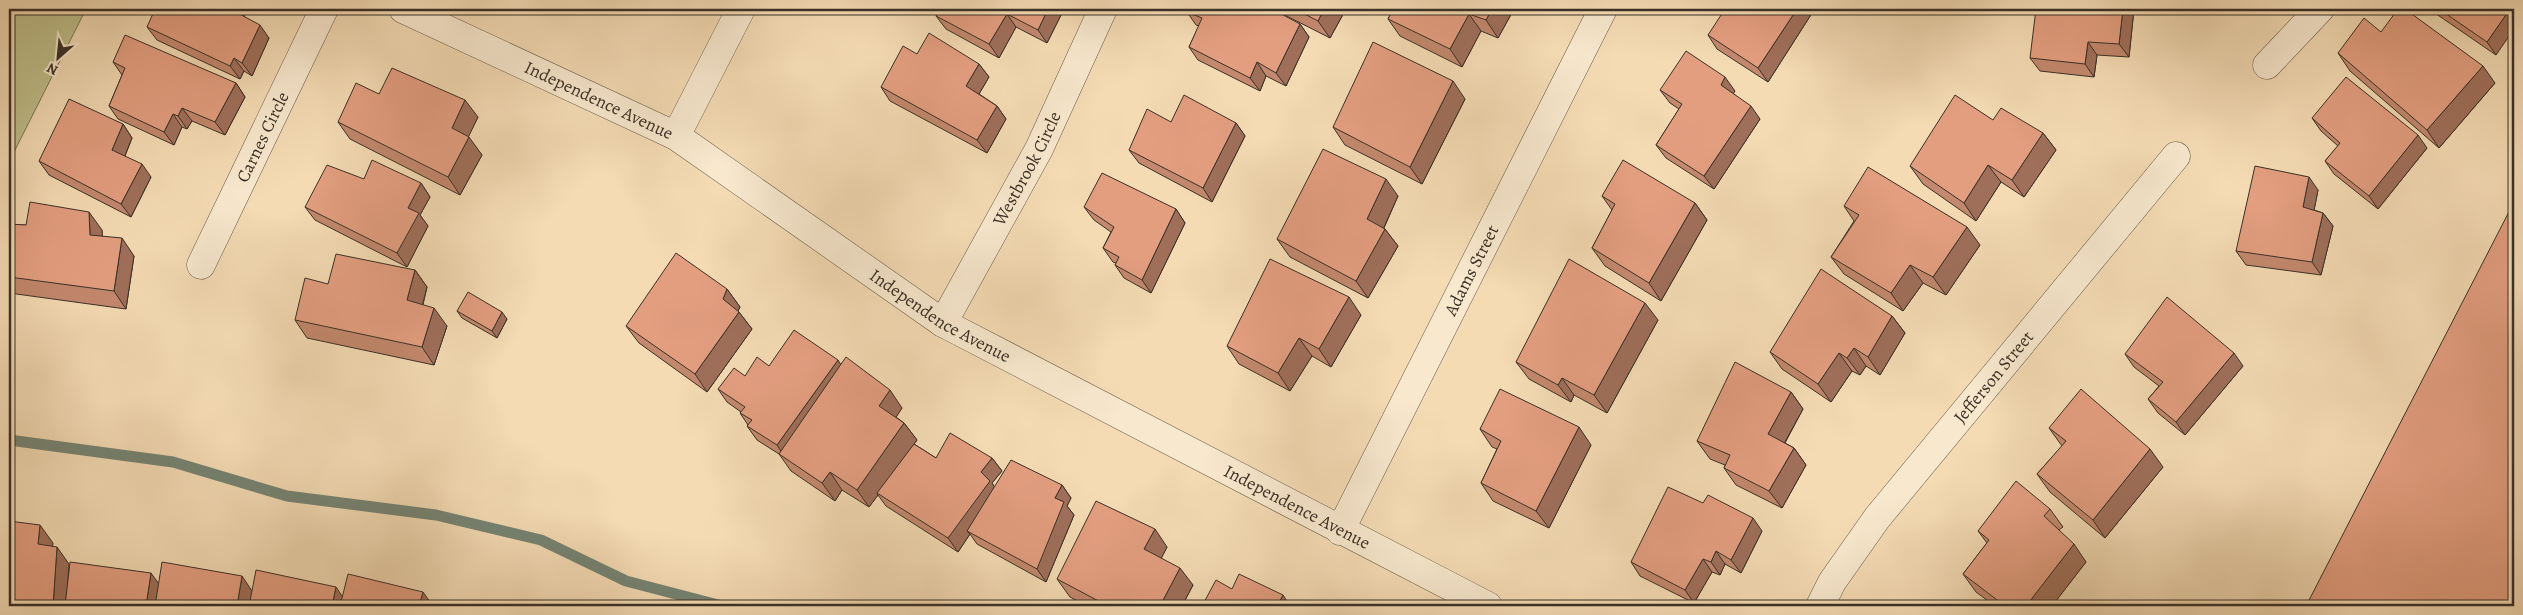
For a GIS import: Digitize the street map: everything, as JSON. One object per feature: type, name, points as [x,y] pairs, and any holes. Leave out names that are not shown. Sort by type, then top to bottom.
[{"type":"street","name":"Carnes Circle","points":[[201,266],[324,9]]},
{"type":"street","name":"Independence Avenue","points":[[403,9],[676,136],[943,323],[1340,531],[1488,606]]},
{"type":"street","points":[[676,136],[741,9]]},
{"type":"street","name":"Westbrook Circle","points":[[943,323],[1039,150],[1103,9]]},
{"type":"street","name":"Adams Street","points":[[1340,531],[1603,9]]},
{"type":"street","points":[[2267,65],[2320,9]]},
{"type":"street","name":"Jefferson Street","points":[[1820,606],[1832,582],[1877,518],[2176,156]]},
{"type":"green space","points":[[9,9],[86,9],[9,162]]},
{"type":"building","points":[[155,9],[233,9],[260,25],[242,63],[234,58],[230,66],[147,27]]},
{"type":"building","points":[[940,9],[1048,9],[1038,30],[1007,14],[989,44],[936,16]]},
{"type":"building","points":[[1188,9],[1272,9],[1300,24],[1276,73],[1257,62],[1250,78],[1189,47],[1202,18],[1187,12]]},
{"type":"building","points":[[1295,9],[1324,9],[1318,21]]},
{"type":"building","points":[[1393,9],[1492,9],[1486,20],[1469,14],[1450,49],[1388,19]]},
{"type":"building","points":[[1725,9],[1797,9],[1758,68],[1708,35]]},
{"type":"building","points":[[2036,9],[2123,9],[2119,44],[2088,42],[2085,64],[2030,58]]},
{"type":"building","points":[[2398,9],[2405,9],[2483,66],[2427,130],[2338,53],[2364,18],[2381,32]]},
{"type":"building","points":[[2439,9],[2510,9],[2487,42]]},
{"type":"building","points":[[929,33],[979,64],[966,86],[997,106],[977,140],[881,87],[903,46],[917,54]]},
{"type":"building","points":[[125,35],[236,83],[215,122],[182,108],[178,116],[173,114],[164,132],[109,106],[125,68],[113,62]]},
{"type":"building","points":[[1373,42],[1453,81],[1410,167],[1333,127]]},
{"type":"building","points":[[1686,51],[1725,77],[1721,85],[1751,106],[1704,176],[1656,145],[1682,104],[1660,90]]},
{"type":"building","points":[[392,68],[465,100],[452,128],[469,137],[448,177],[338,122],[356,83],[379,94]]},
{"type":"building","points":[[2346,77],[2418,135],[2369,196],[2325,161],[2340,143],[2312,118]]},
{"type":"building","points":[[1184,95],[1236,123],[1203,188],[1129,150],[1147,109],[1171,122]]},
{"type":"building","points":[[1955,95],[1993,120],[2001,108],[2043,133],[2012,180],[1988,165],[1964,203],[1910,166]]},
{"type":"building","points":[[69,99],[123,124],[112,150],[142,164],[121,204],[39,161]]},
{"type":"building","points":[[1323,149],[1386,179],[1367,219],[1385,229],[1356,281],[1277,239]]},
{"type":"building","points":[[372,160],[421,183],[408,208],[419,213],[397,253],[305,207],[327,165],[364,179]]},
{"type":"building","points":[[1623,160],[1695,203],[1649,283],[1592,248],[1615,204],[1602,196]]},
{"type":"building","points":[[2255,166],[2309,177],[2303,207],[2323,213],[2312,262],[2236,251]]},
{"type":"building","points":[[1868,167],[1967,227],[1933,277],[1910,265],[1891,293],[1831,257],[1859,215],[1844,206]]},
{"type":"building","points":[[1102,173],[1176,209],[1142,280],[1115,265],[1119,257],[1103,248],[1114,227],[1084,207]]},
{"type":"building","points":[[30,202],[89,212],[90,235],[122,238],[114,291],[9,277],[9,224],[26,225]]},
{"type":"building","points":[[2514,202],[2514,606],[2306,606]]},
{"type":"building","points":[[676,253],[727,289],[723,299],[739,312],[695,374],[626,326]]},
{"type":"building","points":[[336,254],[415,270],[407,300],[434,308],[422,347],[295,320],[305,278],[328,284]]},
{"type":"building","points":[[1270,259],[1349,297],[1319,349],[1299,338],[1278,373],[1227,346]]},
{"type":"building","points":[[1569,259],[1645,303],[1594,395],[1562,378],[1558,385],[1516,362]]},
{"type":"building","points":[[1821,269],[1892,316],[1868,357],[1854,348],[1847,358],[1839,353],[1818,384],[1770,352]]},
{"type":"building","points":[[468,292],[502,312],[492,331],[457,311]]},
{"type":"building","points":[[2167,297],[2234,353],[2176,422],[2148,399],[2163,382],[2125,354]]},
{"type":"building","points":[[794,330],[838,360],[777,445],[747,426],[752,420],[740,413],[745,407],[718,389],[734,368],[745,376],[757,357],[769,366]]},
{"type":"building","points":[[846,357],[890,390],[879,406],[904,423],[857,490],[830,472],[822,483],[779,454]]},
{"type":"building","points":[[1735,362],[1791,392],[1768,434],[1794,448],[1769,491],[1724,468],[1730,455],[1697,441]]},
{"type":"building","points":[[1500,389],[1579,427],[1536,511],[1481,483],[1501,441],[1480,429]]},
{"type":"building","points":[[2081,389],[2150,449],[2093,520],[2037,474],[2066,441],[2049,428]]},
{"type":"building","points":[[950,433],[992,458],[981,472],[990,481],[948,538],[877,493],[914,444],[936,458]]},
{"type":"building","points":[[1011,460],[1062,485],[1055,498],[1064,502],[1037,569],[967,531]]},
{"type":"building","points":[[2016,481],[2050,509],[2044,516],[2074,544],[2026,606],[2005,606],[1963,574],[1989,540],[1978,531]]},
{"type":"building","points":[[1668,487],[1703,503],[1708,495],[1753,518],[1731,560],[1716,551],[1711,562],[1703,559],[1685,590],[1631,562]]},
{"type":"building","points":[[1096,501],[1155,529],[1144,549],[1180,568],[1160,606],[1108,606],[1057,579]]},
{"type":"building","points":[[9,521],[40,525],[38,544],[57,547],[53,606],[9,606]]},
{"type":"building","points":[[70,562],[151,573],[146,606],[65,606]]},
{"type":"building","points":[[162,562],[242,576],[237,606],[155,606]]},
{"type":"building","points":[[256,570],[336,587],[332,606],[249,606]]},
{"type":"building","points":[[348,574],[423,592],[419,606],[340,606]]},
{"type":"building","points":[[1239,574],[1283,595],[1277,606],[1202,606],[1216,580],[1232,589]]},
{"type":"waterway","points":[[9,440],[173,462],[287,496],[436,515],[541,540],[626,581],[722,606]]}]
